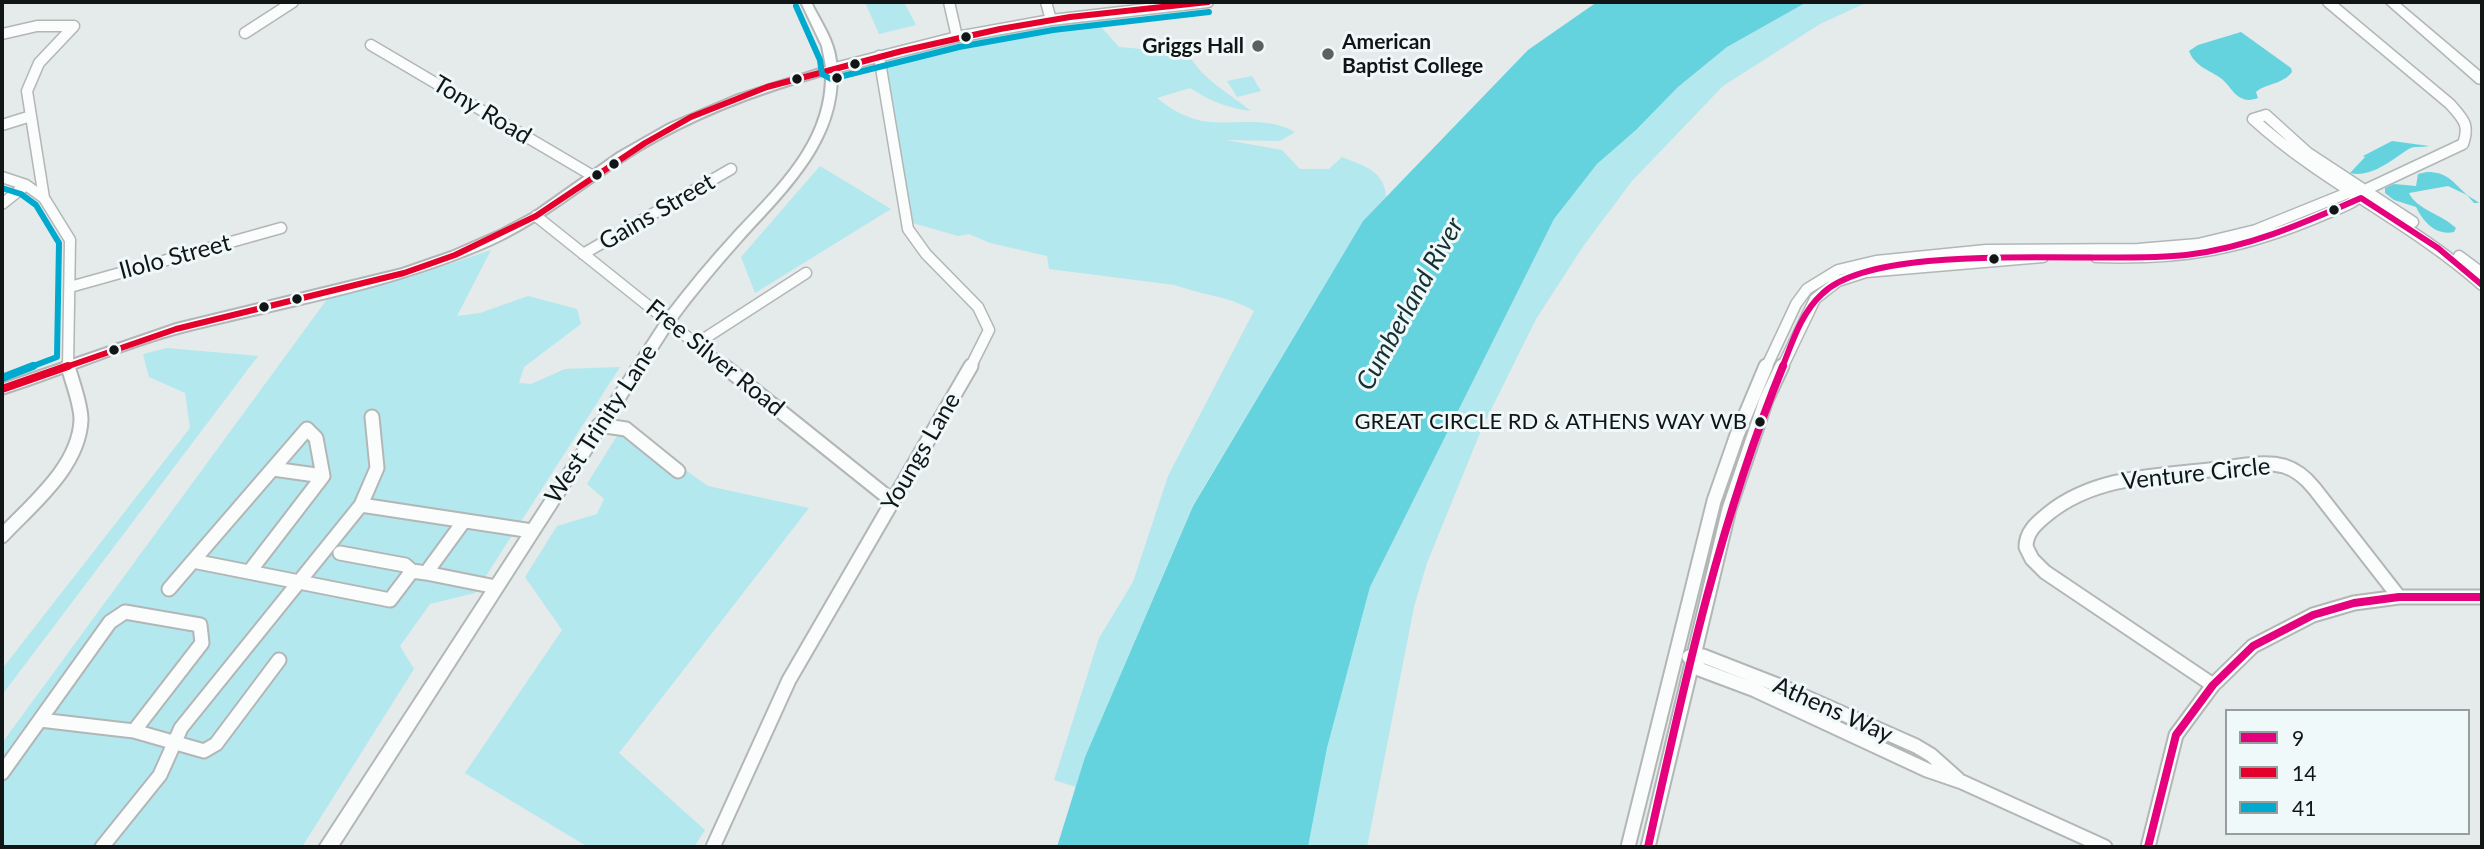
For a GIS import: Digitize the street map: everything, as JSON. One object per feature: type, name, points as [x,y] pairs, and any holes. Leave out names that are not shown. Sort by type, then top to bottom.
[{"type":"highway","points":[[2391,2],[2482,80]]},
{"type":"highway","points":[[2403,2],[2482,69]]},
{"type":"main road","name":"West Trinity Lane","points":[[328,847],[669,320],[697,283],[792,181],[807,160],[823,130],[831,92],[831,69],[828,51],[806,2]]},
{"type":"main road","points":[[2,389],[68,364],[209,319],[404,273],[488,242],[537,216],[649,139],[715,106],[777,83],[831,69]]},
{"type":"street","points":[[245,33],[293,2]]},
{"type":"street","points":[[949,2],[957,37]]},
{"type":"street","points":[[1045,2],[1051,20]]},
{"type":"street","points":[[831,69],[957,37],[1051,20],[1168,4],[1208,2]]},
{"type":"street","points":[[1648,847],[1720,538],[1753,435],[1808,310],[1830,286],[1855,274],[2031,257],[2150,258],[2208,252],[2283,231],[2463,144],[2468,129],[2466,121],[2450,104],[2328,2]]},
{"type":"street","points":[[2,34],[20,27],[50,24],[74,26],[50,49],[31,74],[27,91],[44,198]]},
{"type":"street","name":"Tony Road","points":[[371,45],[593,176]]},
{"type":"street","name":"Youngs Lane","points":[[713,847],[789,680],[987,337],[989,324],[982,312],[916,244],[908,229],[879,56]]},
{"type":"street","points":[[2,125],[31,116]]},
{"type":"street","points":[[2482,273],[2359,193],[2281,145],[2253,119],[2266,116],[2359,193],[2438,248],[2482,285]]},
{"type":"street","name":"Gains Street","points":[[583,254],[731,169]]},
{"type":"street","points":[[2,177],[26,185],[44,198],[70,240],[68,364],[81,418],[77,440],[56,480],[2,536]]},
{"type":"street","points":[[2,204],[26,185]]},
{"type":"street","points":[[1628,847],[1714,501],[1737,435],[1766,367],[1807,289],[1820,279],[1860,263],[1986,250],[2138,250],[2198,244],[2256,230],[2359,193]]},
{"type":"street","name":"Free Silver Road","points":[[537,216],[885,495],[894,498]]},
{"type":"street","name":"Ilolo Street","points":[[70,287],[281,228]]},
{"type":"street","points":[[696,344],[806,273]]},
{"type":"street","points":[[103,847],[160,775],[181,729],[361,505],[377,468],[372,417]]},
{"type":"street","points":[[599,425],[625,429],[678,471]]},
{"type":"street","points":[[169,589],[307,429],[316,438],[323,476],[250,571]]},
{"type":"street","name":"Venture Circle","points":[[2213,685],[2045,572],[2033,561],[2026,549],[2027,536],[2032,528],[2070,498],[2115,482],[2283,465],[2309,482],[2399,597]]},
{"type":"street","points":[[273,469],[323,476]]},
{"type":"street","points":[[361,505],[532,531]]},
{"type":"street","points":[[194,561],[390,600],[464,521]]},
{"type":"street","points":[[340,553],[405,565],[419,572],[496,587]]},
{"type":"street","points":[[2148,847],[2176,735],[2213,685],[2253,646],[2313,615],[2354,603],[2399,597],[2482,597]]},
{"type":"street","points":[[2,773],[110,622],[125,611],[200,625],[202,643],[134,731]]},
{"type":"street","name":"Athens Way","points":[[1675,652],[1693,659],[1699,669],[1766,695],[1927,770],[1962,782],[2105,847]]},
{"type":"street","name":"Athens Way","points":[[1693,659],[1703,656],[1815,701],[1923,750],[1962,782]]},
{"type":"street","points":[[40,720],[134,731],[204,751],[216,744],[279,660]]},
{"type":"street","points":[[1766,695],[1781,695],[1805,703],[1815,701]]},
{"type":"shaded area","points":[[865,2],[904,2],[916,25],[879,34]]},
{"type":"shaded area","points":[[1807,2],[1868,2],[1820,24],[1723,86],[1632,181],[1584,245],[1536,319],[1482,428],[1427,563],[1414,607],[1367,847],[1308,847],[1327,748],[1370,587],[1554,219],[1597,164],[1636,130],[1678,87],[1727,47]]},
{"type":"shaded area","points":[[1098,14],[1111,21],[1101,27],[1119,47],[1154,50],[1171,40],[1178,53],[1189,55],[1209,79],[1251,111],[1219,103],[1190,88],[1157,98],[1172,109],[1202,121],[1260,122],[1283,127],[1295,132],[1280,141],[1226,140],[1282,150],[1300,169],[1329,169],[1342,157],[1377,175],[1385,188],[1386,197],[1363,221],[1193,505],[1085,757],[1076,787],[1054,780],[1099,638],[1133,582],[1168,476],[1254,311],[1235,302],[1175,285],[1049,269],[1047,256],[990,243],[969,234],[958,236],[906,221],[882,70],[908,62],[902,55],[943,43]]},
{"type":"shaded area","points":[[1252,76],[1261,91],[1237,97],[1227,81]]},
{"type":"shaded area","points":[[820,166],[891,209],[755,293],[741,257]]},
{"type":"shaded area","points":[[491,250],[457,316],[480,313],[528,296],[577,309],[581,324],[524,367],[519,383],[531,384],[565,369],[620,367],[475,593],[430,604],[400,646],[414,669],[302,847],[2,847],[2,743],[328,298],[411,277]]},
{"type":"shaded area","points":[[167,348],[258,356],[2,695],[2,669],[190,428],[185,393],[149,377],[143,354]]},
{"type":"shaded area","points":[[623,426],[708,486],[809,508],[619,753],[705,830],[694,847],[588,847],[465,773],[562,630],[525,577],[557,526],[597,514],[604,499],[587,484]]},
{"type":"water","name":"Cumberland River","points":[[1597,2],[1807,2],[1727,47],[1678,87],[1636,130],[1597,164],[1554,219],[1370,587],[1327,748],[1308,847],[1057,847],[1085,757],[1193,506],[1363,221],[1528,50]]},
{"type":"water","points":[[2241,32],[2291,68],[2292,72],[2284,79],[2260,89],[2256,92],[2258,98],[2252,100],[2238,96],[2222,79],[2199,65],[2189,51],[2198,45]]},
{"type":"water","points":[[2392,141],[2429,146],[2410,148],[2373,171],[2350,173],[2365,157],[2363,156]]},
{"type":"water","points":[[2427,172],[2449,178],[2479,203],[2474,203],[2467,195],[2448,186],[2409,193],[2417,203],[2456,228],[2454,232],[2435,230],[2416,207],[2394,200],[2385,193],[2385,188],[2394,184],[2416,186],[2418,174]]},
{"type":"transit line","name":"14","points":[[2,389],[176,329],[404,273],[455,255],[536,216],[645,143],[691,117],[767,87],[902,51],[1000,29],[1070,17],[1208,2]]},
{"type":"transit line","name":"41","points":[[796,6],[820,60],[822,74],[831,79],[959,47],[1053,30],[1209,12]]},
{"type":"transit line","name":"41","points":[[2,188],[21,194],[36,205],[59,243],[57,357],[2,378]]},
{"type":"transit line","name":"9","points":[[1648,847],[1704,602],[1739,481],[1797,331],[1815,301],[1831,286],[1867,271],[1931,262],[2020,258],[2156,258],[2210,252],[2268,236],[2361,198],[2438,248],[2482,285]]},
{"type":"transit line","name":"9","points":[[2148,847],[2176,735],[2213,685],[2253,646],[2313,615],[2354,603],[2399,597],[2482,597]]},
{"type":"place","name":"Griggs Hall","points":[[1258,46]]},
{"type":"place","name":"American Baptist College","points":[[1328,54]]},
{"type":"place","name":"GREAT CIRCLE RD & ATHENS WAY WB","points":[[1760,422]]}]
